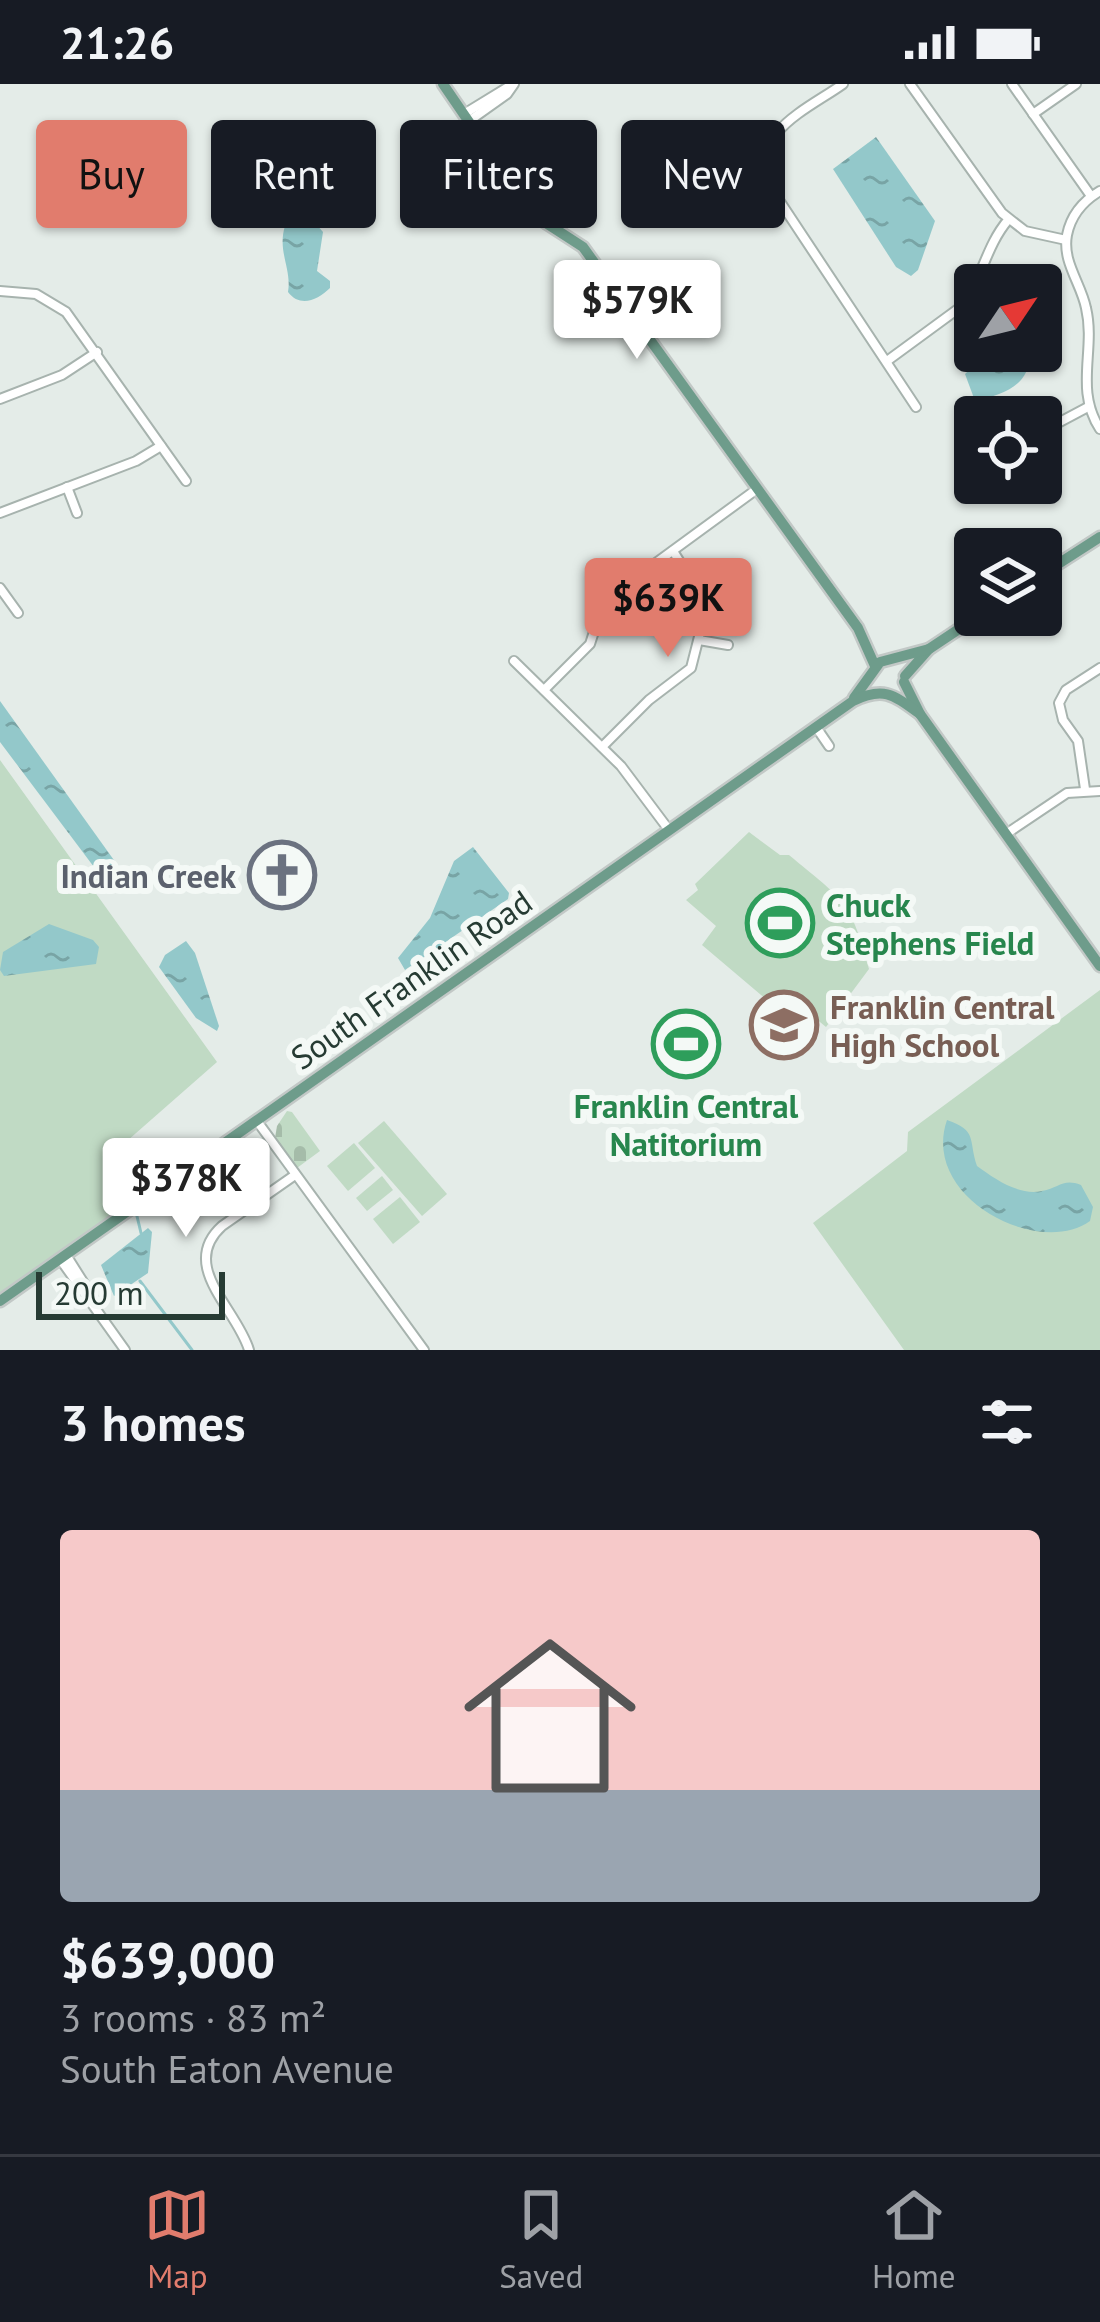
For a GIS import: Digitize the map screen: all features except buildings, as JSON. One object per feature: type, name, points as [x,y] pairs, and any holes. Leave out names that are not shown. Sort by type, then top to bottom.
[{"type":"main road","points":[[443,84],[537,218],[583,247],[858,628],[901,665],[920,714],[1100,966]]},
{"type":"main road","points":[[1062,561],[1100,537]]},
{"type":"main road","points":[[858,628],[886,692],[920,714]]},
{"type":"main road","points":[[904,679],[929,650],[954,633]]},
{"type":"main road","points":[[874,670],[890,660],[929,650]]},
{"type":"main road","name":"South Franklin Road","points":[[853,701],[874,670]]},
{"type":"main road","name":"South Franklin Road","points":[[0,1301],[853,701],[886,692],[904,679]]},
{"type":"street","points":[[467,118],[514,84]]},
{"type":"street","points":[[843,84],[774,134],[763,161],[769,185],[916,407]]},
{"type":"street","points":[[910,84],[1009,220],[1034,234],[1066,240]]},
{"type":"street","points":[[1012,84],[1095,194],[1073,217],[1066,240],[1068,260],[1089,320],[1085,383],[1088,407],[1100,428]]},
{"type":"street","points":[[1033,114],[1076,84]]},
{"type":"street","points":[[886,361],[962,306],[993,238],[1009,220]]},
{"type":"street","points":[[0,291],[27,292],[58,304],[97,352],[185,481]]},
{"type":"street","points":[[0,399],[62,375],[97,352]]},
{"type":"street","points":[[1062,418],[1088,407]]},
{"type":"street","points":[[0,513],[136,461],[160,446]]},
{"type":"street","points":[[67,487],[77,513]]},
{"type":"street","points":[[544,690],[590,644],[610,597],[757,489]]},
{"type":"street","points":[[602,747],[694,663],[704,608],[702,593],[673,550]]},
{"type":"street","points":[[0,587],[18,613]]},
{"type":"street","points":[[699,640],[728,645]]},
{"type":"street","points":[[514,661],[626,771],[669,830]]},
{"type":"street","points":[[1085,789],[1078,741],[1060,714],[1060,703],[1066,690],[1100,668]]},
{"type":"street","points":[[816,727],[829,746]]},
{"type":"street","points":[[1006,834],[1061,796],[1085,789],[1100,791]]},
{"type":"street","points":[[256,1120],[424,1350]]},
{"type":"street","points":[[249,1350],[236,1319],[211,1283],[205,1253],[222,1226],[295,1175]]},
{"type":"street","points":[[63,1257],[88,1287],[101,1317],[125,1350]]},
{"type":"green space","points":[[0,760],[217,1062],[111,1155],[130,1201],[0,1295]]},
{"type":"green space","points":[[749,832],[780,855],[789,855],[822,882],[842,903],[856,928],[869,969],[826,1027],[791,998],[780,1011],[702,945],[716,926],[686,900],[698,890],[695,884]]},
{"type":"green space","points":[[1100,990],[1100,1350],[904,1350],[813,1223],[907,1151],[908,1132]]},
{"type":"green space","points":[[287,1111],[320,1151],[297,1168],[275,1138]]},
{"type":"green space","points":[[384,1121],[447,1194],[422,1216],[358,1143]]},
{"type":"green space","points":[[354,1143],[375,1168],[348,1191],[327,1166]]},
{"type":"green space","points":[[382,1176],[393,1190],[367,1211],[356,1198]]},
{"type":"green space","points":[[400,1197],[420,1222],[393,1244],[373,1219]]},
{"type":"water","points":[[876,137],[935,221],[918,270],[911,276],[896,267],[833,169]]},
{"type":"water","points":[[285,228],[320,228],[323,232],[317,271],[330,281],[330,288],[320,296],[298,300],[288,292]]},
{"type":"water","points":[[1026,372],[1014,386],[992,396],[973,396],[965,374]]},
{"type":"water","points":[[0,701],[116,863],[103,879],[0,742]]},
{"type":"water","points":[[473,847],[509,893],[508,899],[405,970],[398,958],[430,918],[454,861]]},
{"type":"water","points":[[49,924],[93,940],[99,947],[96,964],[4,976],[0,970],[3,952]]},
{"type":"water","points":[[186,941],[195,953],[217,1031],[196,1018],[159,967],[165,955]]},
{"type":"water","points":[[947,1120],[968,1132],[977,1166],[1008,1185],[1033,1192],[1065,1183],[1081,1185],[1093,1207],[1090,1221],[1068,1230],[1042,1232],[989,1214],[951,1174],[943,1148]]},
{"type":"water","points":[[148,1228],[152,1232],[148,1273],[114,1296],[101,1265]]},
{"type":"waterway","points":[[136,1212],[141,1233]]},
{"type":"waterway","points":[[140,1281],[192,1350]]},
{"type":"place","name":"Indian Creek","points":[[282,875]]},
{"type":"place","name":"Chuck Stephens Field","points":[[780,923]]},
{"type":"place","name":"Franklin Central High School","points":[[784,1025]]},
{"type":"place","name":"Franklin Central Natitorium","points":[[686,1044]]}]
